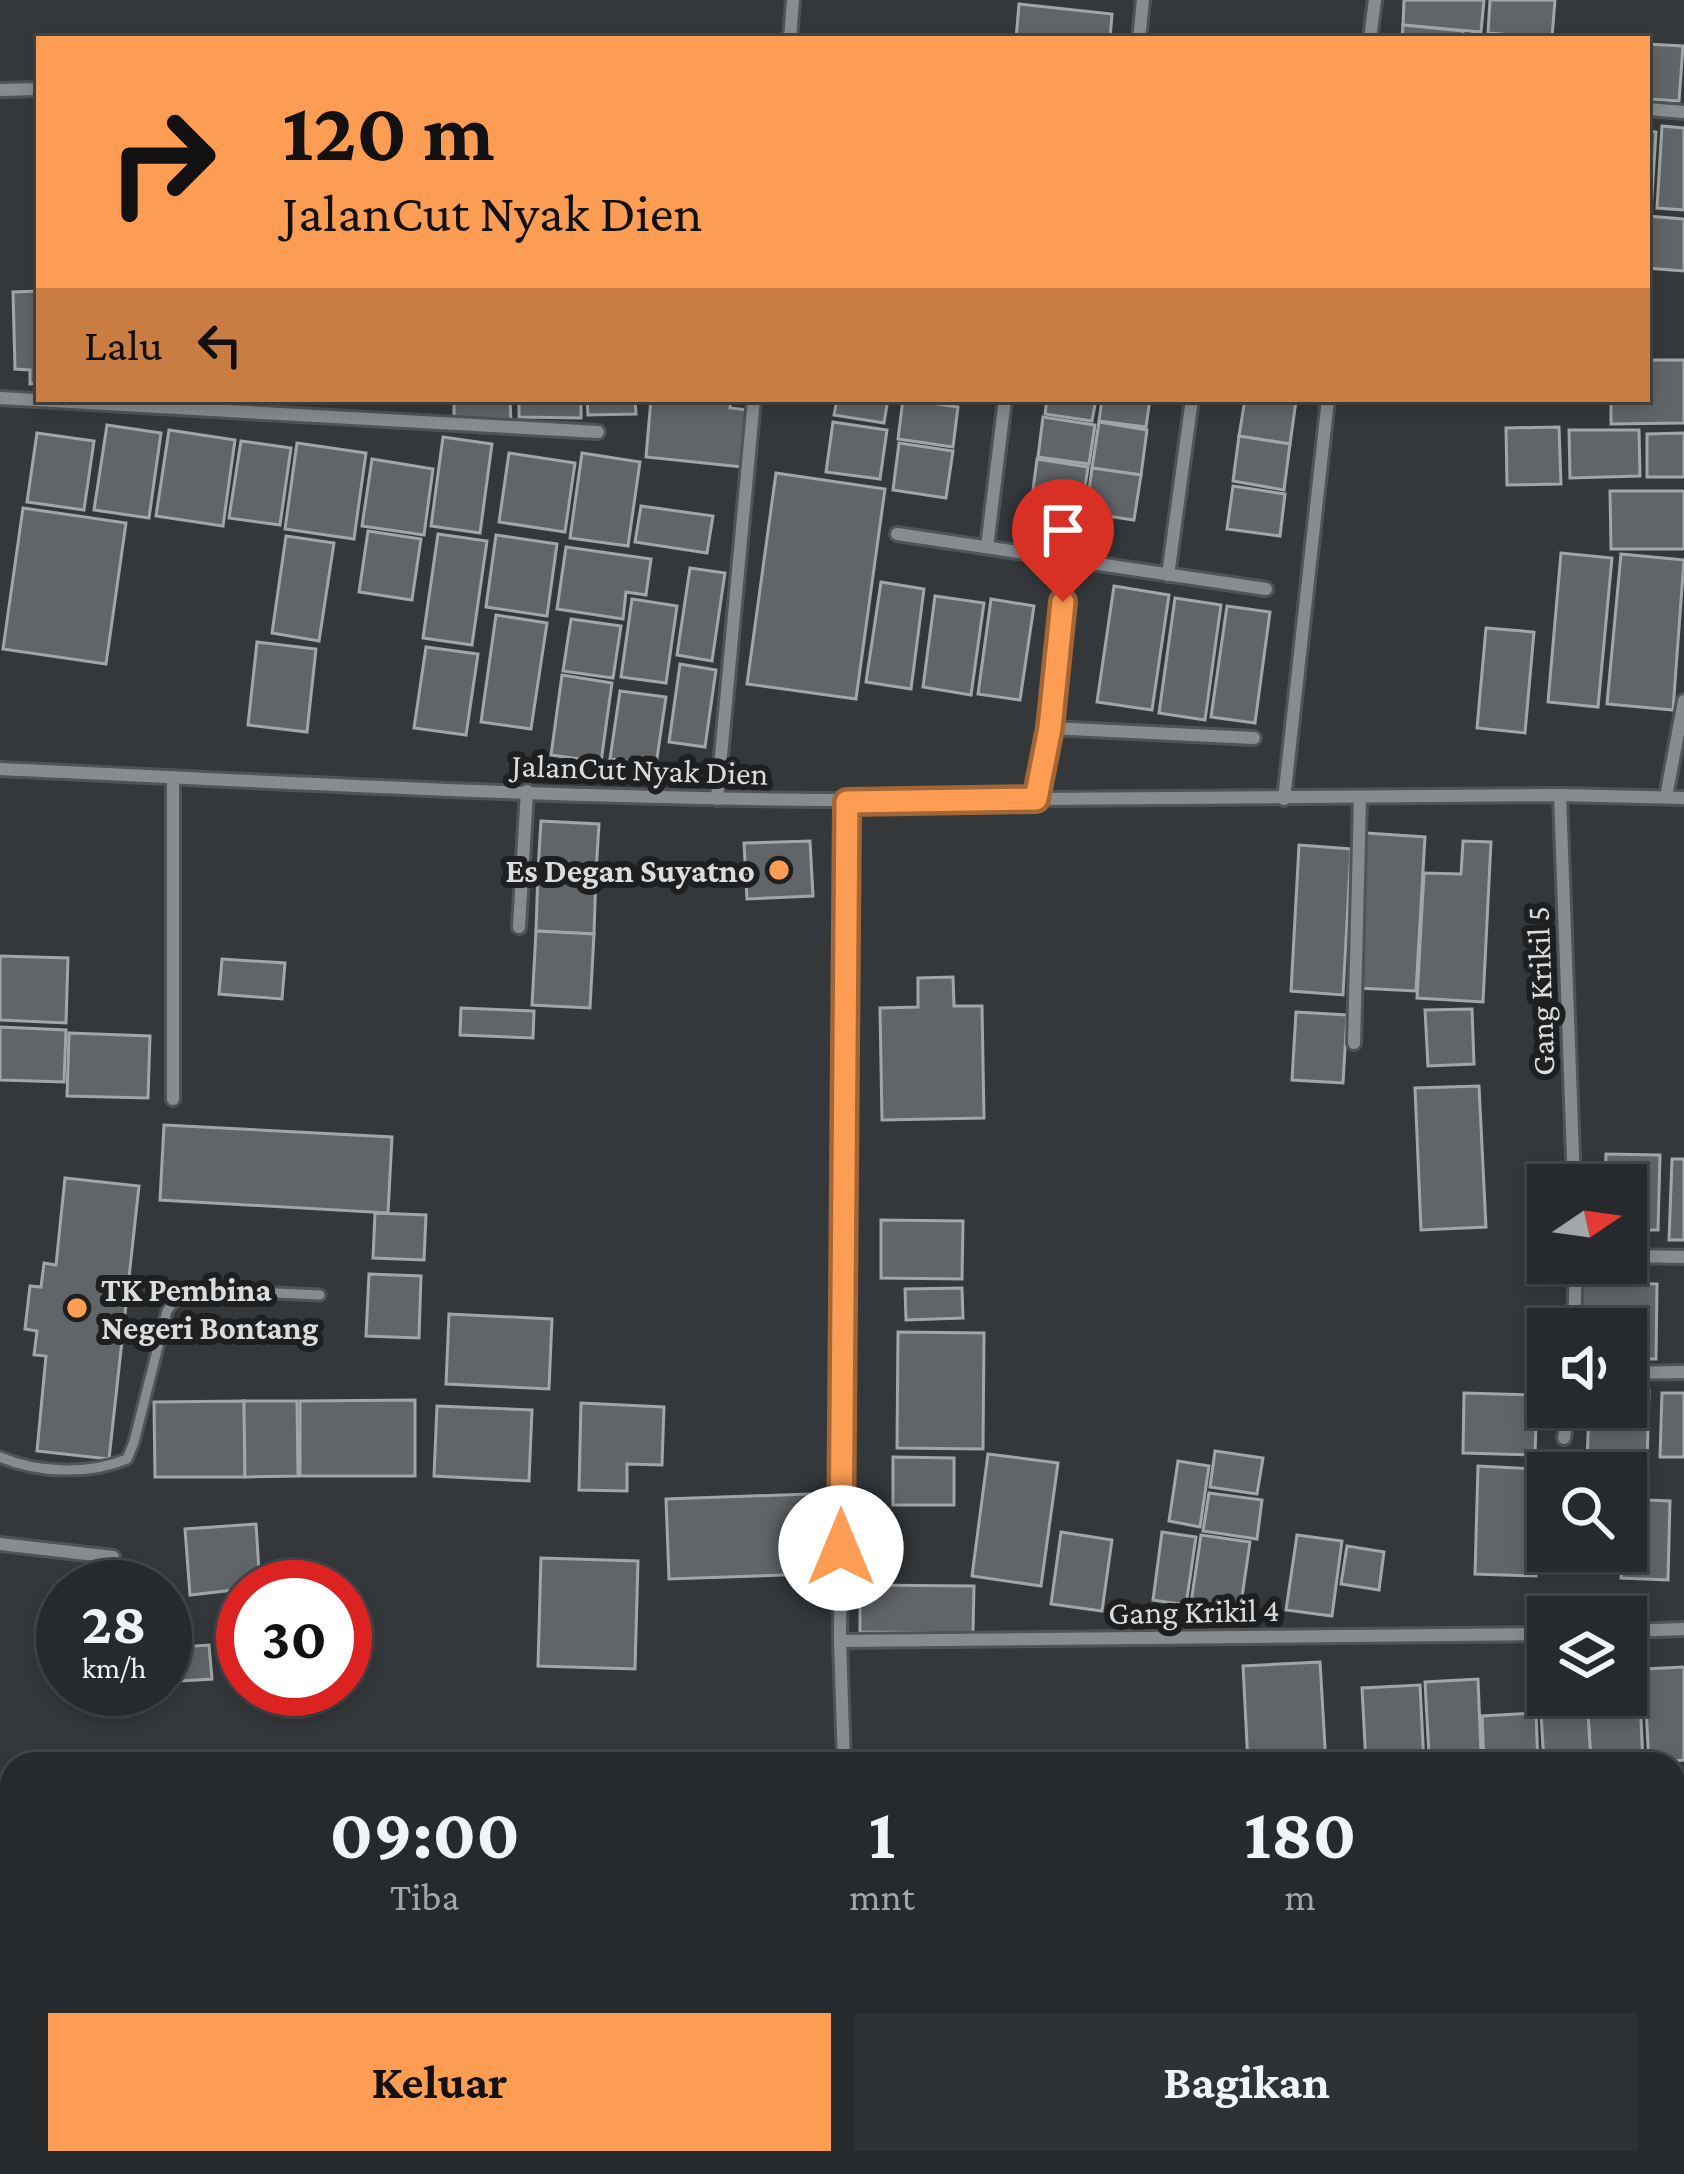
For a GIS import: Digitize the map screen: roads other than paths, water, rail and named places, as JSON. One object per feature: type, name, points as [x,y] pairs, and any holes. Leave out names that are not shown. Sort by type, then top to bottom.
[{"type":"street","points":[[790,36],[794,0]]},
{"type":"street","points":[[1139,36],[1143,0]]},
{"type":"street","points":[[1370,36],[1375,0]]},
{"type":"street","points":[[0,91],[36,89]]},
{"type":"street","points":[[1650,110],[1684,112]]},
{"type":"street","points":[[0,398],[36,400]]},
{"type":"street","points":[[70,402],[598,432]]},
{"type":"street","points":[[717,800],[754,402]]},
{"type":"street","points":[[986,547],[1005,402]]},
{"type":"street","points":[[1168,575],[1192,402]]},
{"type":"street","points":[[1284,799],[1328,402]]},
{"type":"street","points":[[897,534],[1266,589]]},
{"type":"street","points":[[1036,799],[1050,728],[1067,560]]},
{"type":"street","points":[[1666,797],[1684,701]]},
{"type":"street","points":[[1050,728],[1255,738]]},
{"type":"street","name":"JalanCut Nyak Dien","points":[[0,769],[717,800],[1561,794],[1684,798]]},
{"type":"street","points":[[173,777],[173,1100]]},
{"type":"street","points":[[519,927],[527,791]]},
{"type":"street","name":"Gang Krikil 5","points":[[1561,794],[1573,1164]]},
{"type":"street","points":[[1354,1043],[1360,798]]},
{"type":"street","points":[[844,1752],[847,802]]},
{"type":"street","points":[[1647,1256],[1684,1257]]},
{"type":"street","points":[[1647,1373],[1684,1372]]},
{"type":"street","points":[[1564,1438],[1565,1428]]},
{"type":"street","points":[[0,1544],[112,1558]]},
{"type":"street","points":[[1647,1630],[1684,1629]]},
{"type":"street","name":"Gang Krikil 4","points":[[841,1642],[1527,1634]]},
{"type":"lane","points":[[0,1457],[33,1468],[111,1466],[127,1459],[167,1311],[189,1289],[320,1294]]},
{"type":"place","name":"Es Degan Suyatno","points":[[779,870]]},
{"type":"place","name":"TK Pembina Negeri Bontang","points":[[77,1308]]}]
